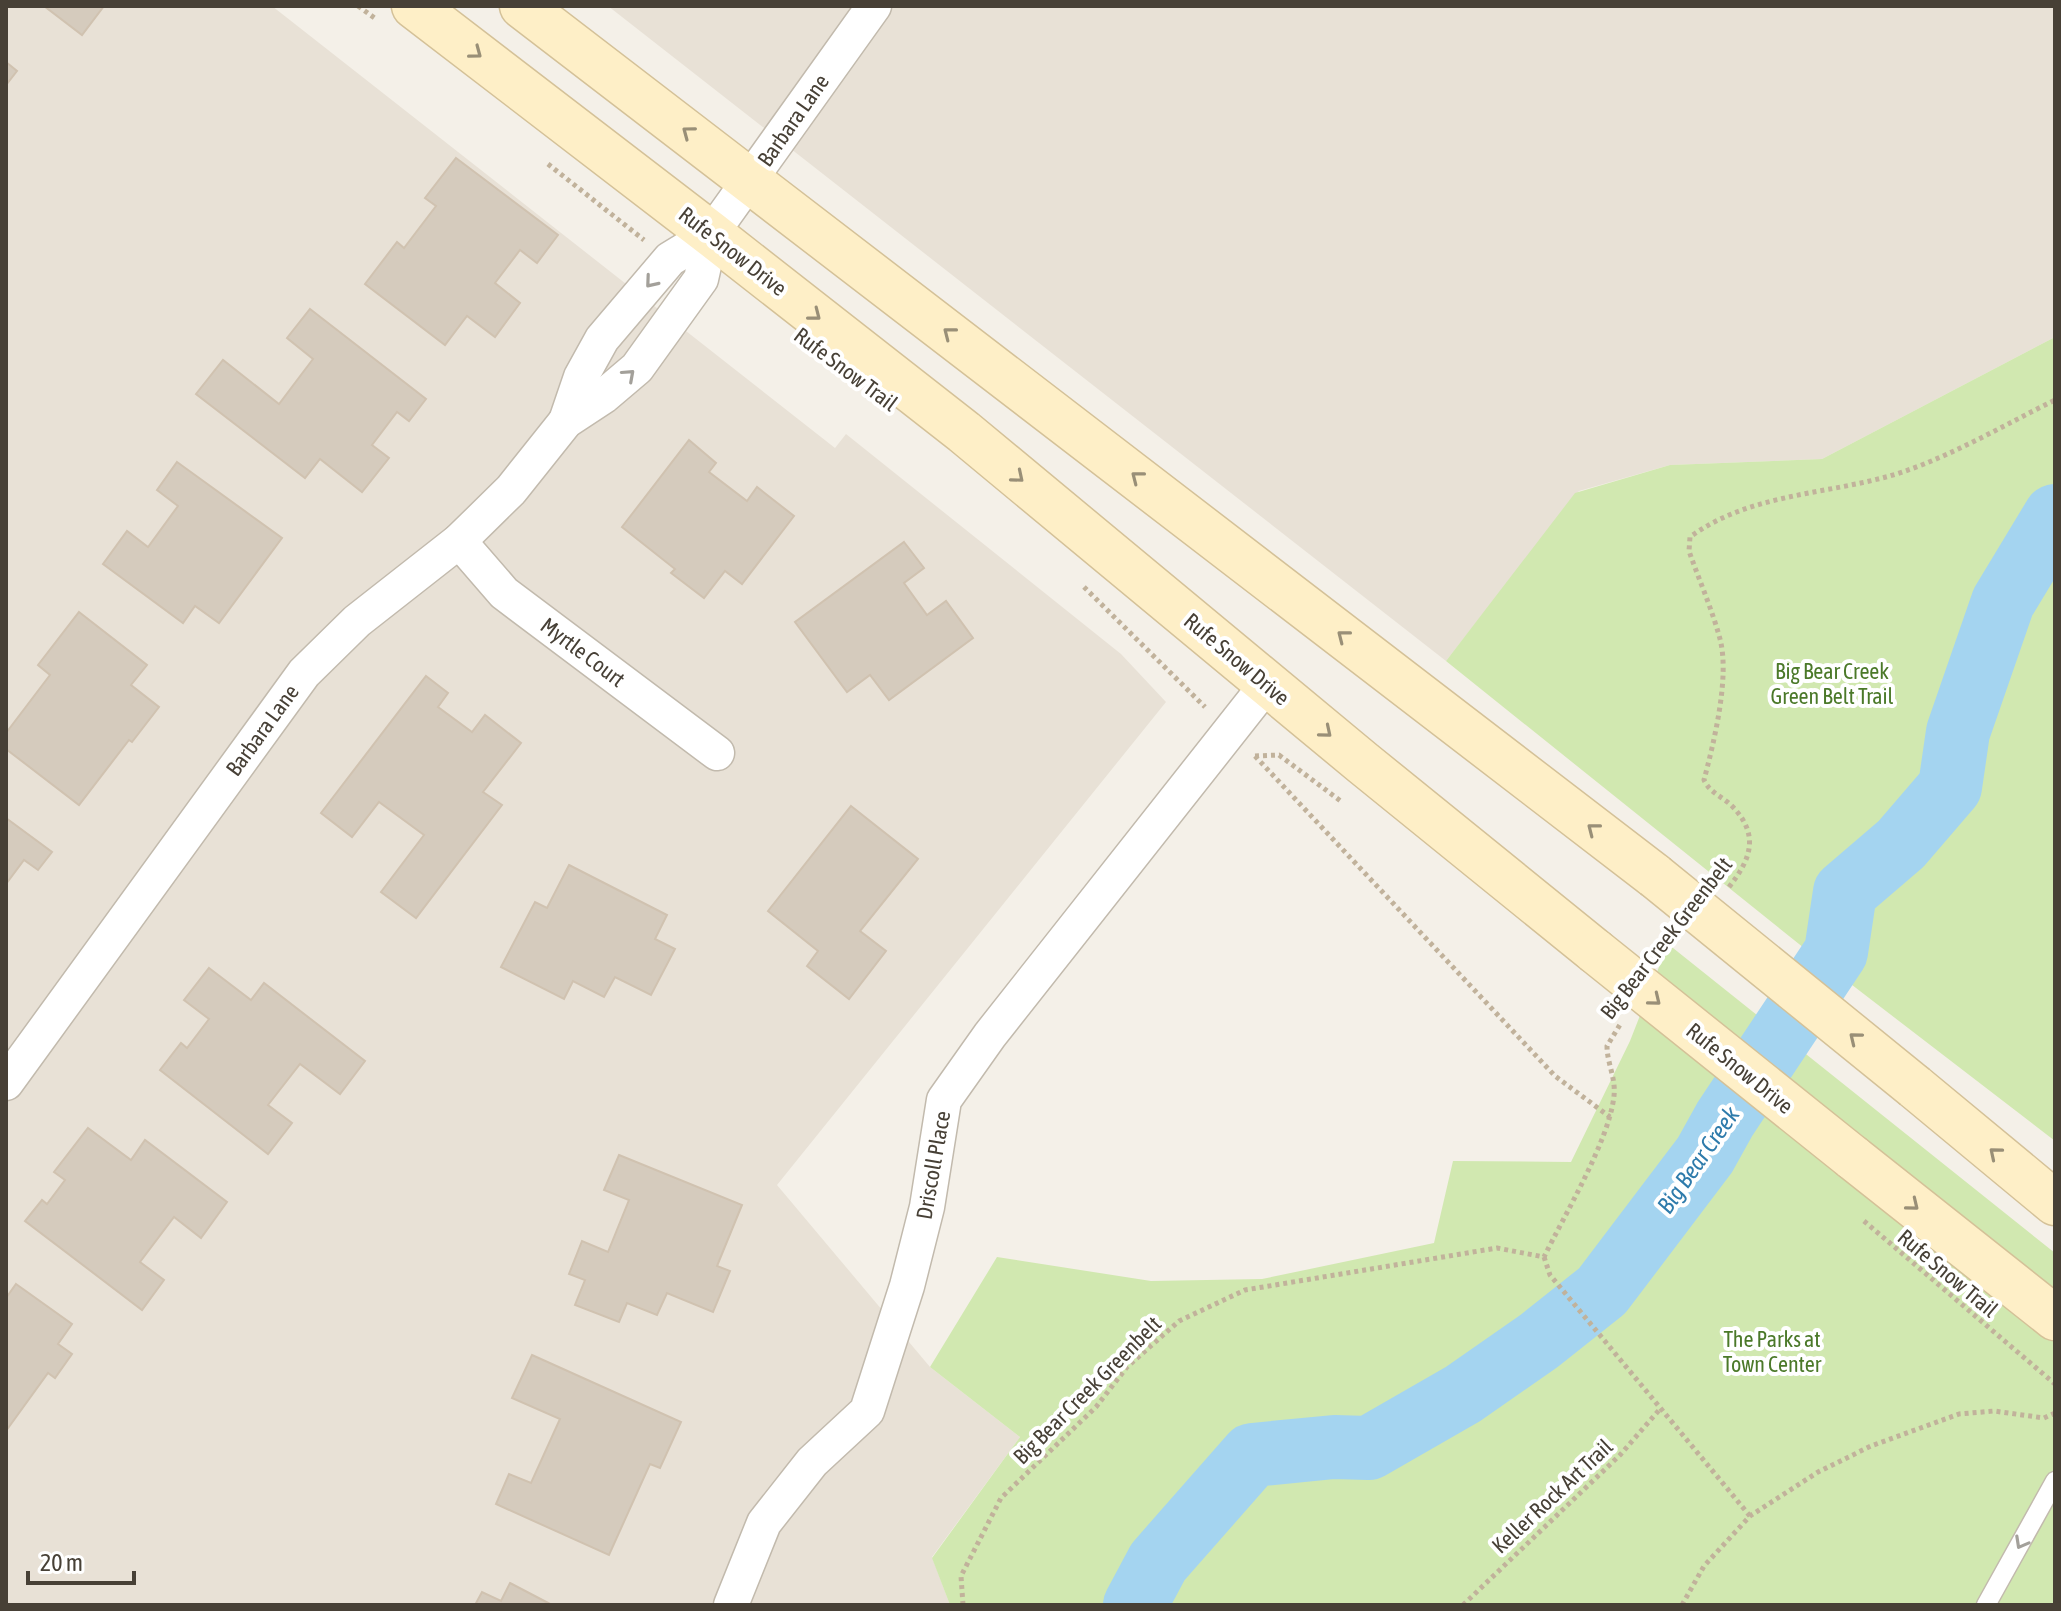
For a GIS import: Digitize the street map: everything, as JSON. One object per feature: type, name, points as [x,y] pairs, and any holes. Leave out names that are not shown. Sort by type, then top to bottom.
[{"type":"main road","points":[[522,6],[1655,876],[2055,1203]]},
{"type":"main road","name":"Rufe Snow Drive","points":[[398,15],[711,234],[964,432],[1595,951],[2055,1318]]},
{"type":"street","name":"Barbara Lane","points":[[6,1083],[304,673],[357,621],[459,541],[511,490],[566,421],[604,396],[637,368],[701,279],[711,234],[874,6]]},
{"type":"street","name":"Barbara Lane","points":[[566,421],[581,377],[602,339],[670,259],[711,234]]},
{"type":"street","name":"Myrtle Court","points":[[459,541],[504,593],[717,753]]},
{"type":"street","name":"Driscoll Place","points":[[731,1605],[764,1523],[812,1462],[867,1411],[914,1260],[927,1207],[944,1100],[990,1035],[1267,684]]},
{"type":"lane","points":[[1986,1605],[2055,1481]]},
{"type":"path","points":[[358,6],[398,15]]},
{"type":"path","points":[[538,155],[670,259]]},
{"type":"path","name":"Big Bear Creek Greenbelt","points":[[1723,894],[1742,871],[1750,853],[1750,834],[1731,806],[1708,789],[1704,780],[1717,725],[1723,660],[1720,640],[1689,551],[1690,537],[1732,513],[1778,498],[1883,478],[1929,461],[2055,400]]},
{"type":"path","points":[[1077,580],[1254,756],[1555,1076],[1610,1117]]},
{"type":"path","name":"Big Bear Creek Greenbelt","points":[[963,1605],[961,1576],[1001,1498],[1096,1407],[1127,1367],[1179,1321],[1245,1290],[1497,1248],[1544,1257],[1610,1117],[1615,1085],[1607,1046],[1622,1023]]},
{"type":"path","name":"Rufe Snow Trail","points":[[1853,1211],[1883,1240],[2055,1384]]},
{"type":"path","points":[[1544,1257],[1550,1275],[1750,1516]]},
{"type":"path","name":"Keller Rock Art Trail","points":[[1463,1605],[1620,1455],[1660,1409]]},
{"type":"path","points":[[1682,1605],[1704,1566],[1750,1516],[1818,1472],[1871,1446],[1959,1414],[1994,1411],[2044,1418],[2055,1413]]},
{"type":"shaded area","points":[[6,6],[272,6],[835,448],[846,434],[1121,654],[1166,702],[777,1185],[930,1367],[1020,1437],[932,1557],[950,1605],[6,1605]]},
{"type":"shaded area","points":[[608,6],[2055,6],[2055,337],[1822,459],[1670,465],[1579,491],[1446,661]]},
{"type":"green space","name":"Big Bear Creek Green Belt Trail","points":[[2055,337],[2055,1141],[1804,948],[1446,661],[1575,493],[1670,465],[1822,459]]},
{"type":"green space","name":"The Parks at Town Center","points":[[1668,944],[2055,1253],[2055,1605],[950,1605],[932,1558],[1020,1437],[930,1367],[997,1257],[1151,1281],[1262,1279],[1434,1243],[1453,1161],[1571,1162],[1630,1041]]},
{"type":"building","points":[[44,6],[104,6],[82,35]]},
{"type":"building","points":[[6,62],[17,71],[6,85]]},
{"type":"building","points":[[456,158],[558,235],[537,263],[520,250],[495,283],[520,303],[495,337],[467,316],[445,345],[365,284],[397,242],[404,248],[436,206],[425,198]]},
{"type":"building","points":[[310,309],[426,399],[409,421],[397,412],[372,445],[389,458],[362,492],[320,459],[305,478],[196,394],[223,360],[279,404],[313,359],[287,338]]},
{"type":"building","points":[[689,440],[716,463],[709,472],[747,501],[757,487],[794,516],[742,584],[725,571],[704,598],[671,573],[675,569],[622,527]]},
{"type":"building","points":[[177,462],[282,538],[219,623],[195,606],[183,623],[103,564],[127,531],[148,547],[178,506],[157,490]]},
{"type":"building","points":[[904,542],[924,568],[904,583],[927,615],[946,601],[973,638],[889,700],[870,675],[847,692],[795,622]]},
{"type":"building","points":[[79,612],[147,665],[131,685],[159,707],[79,805],[6,749],[6,733],[50,675],[38,665]]},
{"type":"building","points":[[426,676],[448,693],[438,707],[472,732],[485,715],[521,743],[483,792],[502,805],[416,918],[381,892],[424,835],[379,802],[352,837],[321,813]]},
{"type":"building","points":[[851,806],[918,859],[860,931],[886,951],[849,999],[807,966],[818,951],[768,911]]},
{"type":"building","points":[[6,818],[52,852],[38,870],[24,860],[6,884]]},
{"type":"building","points":[[569,865],[667,915],[655,939],[675,949],[651,995],[615,977],[604,997],[573,981],[564,999],[501,967],[535,902],[547,908]]},
{"type":"building","points":[[209,968],[251,1000],[264,983],[365,1061],[340,1094],[300,1064],[268,1105],[292,1123],[268,1154],[160,1070],[181,1043],[187,1048],[209,1019],[184,1000]]},
{"type":"building","points":[[88,1128],[131,1160],[145,1140],[227,1202],[201,1238],[174,1217],[140,1262],[164,1280],[142,1310],[25,1221],[42,1200],[47,1204],[65,1180],[54,1172]]},
{"type":"building","points":[[619,1155],[742,1205],[717,1266],[730,1271],[713,1312],[667,1293],[657,1315],[627,1303],[619,1322],[575,1305],[585,1280],[569,1274],[582,1241],[608,1252],[629,1200],[604,1190]]},
{"type":"building","points":[[16,1284],[72,1324],[58,1344],[72,1354],[55,1378],[48,1373],[6,1431],[6,1298]]},
{"type":"building","points":[[532,1355],[681,1422],[660,1468],[650,1464],[609,1555],[496,1504],[509,1474],[531,1483],[560,1419],[512,1398]]},
{"type":"building","points":[[510,1583],[552,1605],[475,1605],[482,1592],[501,1601]]},
{"type":"waterway","name":"Big Bear Creek","points":[[1135,1605],[1158,1562],[1252,1455],[1334,1447],[1369,1448],[1463,1394],[1539,1341],[1602,1291],[1705,1155],[1725,1119],[1836,952],[1845,892],[1901,844],[1950,787],[1958,732],[2003,602],[2055,516]]}]
